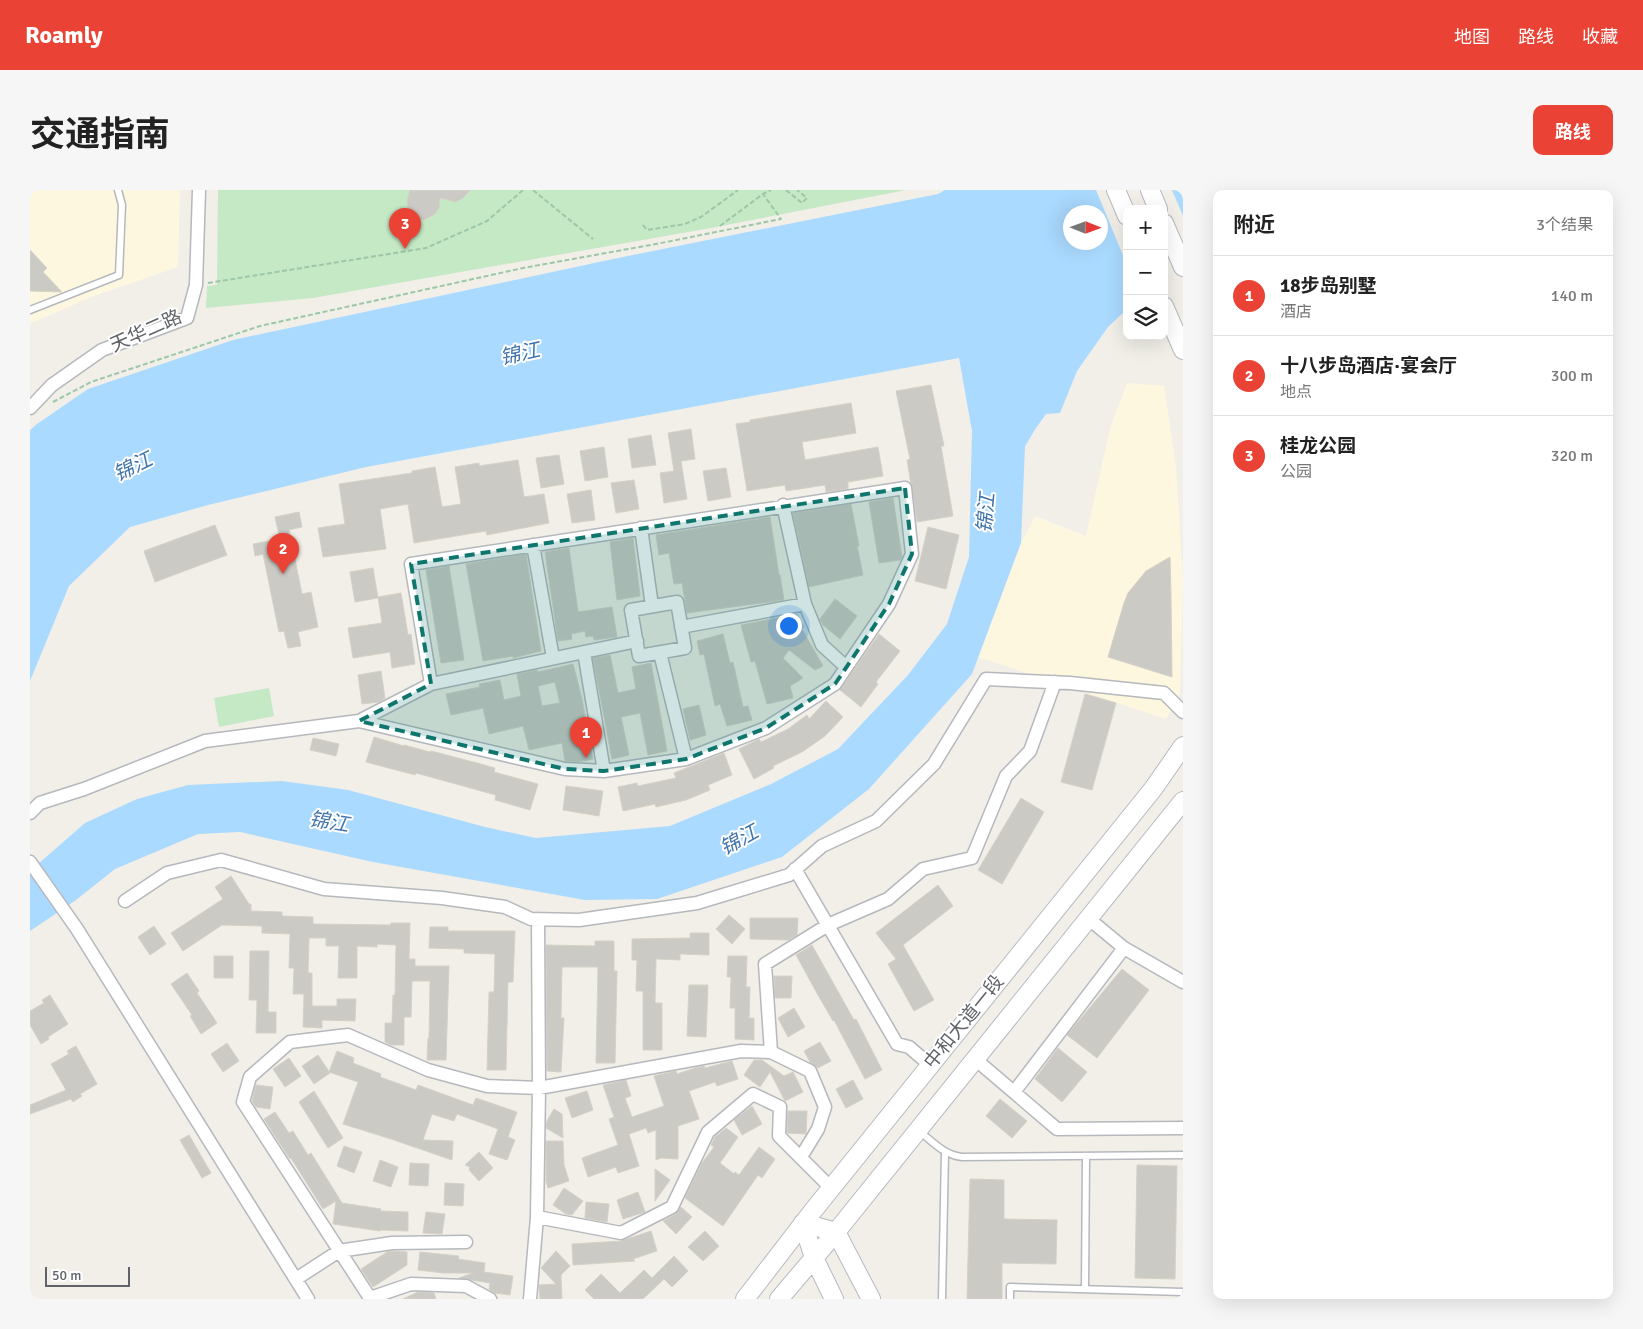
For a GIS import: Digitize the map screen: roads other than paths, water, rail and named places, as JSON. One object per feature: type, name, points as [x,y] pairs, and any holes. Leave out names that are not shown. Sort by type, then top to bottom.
[{"type":"main road","points":[[1116,190],[1123,207]]},
{"type":"main road","points":[[1150,190],[1156,205]]},
{"type":"main road","points":[[1168,232],[1183,267]]},
{"type":"main road","points":[[1168,315],[1183,350]]},
{"type":"main road","name":"中和大道一段","points":[[745,1299],[831,1188],[1153,789],[1183,746]]},
{"type":"main road","points":[[779,1299],[976,1060],[1183,801]]},
{"type":"main road","points":[[803,1224],[836,1232],[871,1299]]},
{"type":"main road","points":[[803,1224],[814,1258],[834,1299]]},
{"type":"street","name":"天华二路","points":[[30,408],[52,386],[102,350],[187,318],[196,285],[199,190]]},
{"type":"street","points":[[358,721],[565,770],[604,771],[686,759],[766,728],[835,684],[889,604],[912,554],[905,488],[783,505],[411,564],[431,684]]},
{"type":"street","points":[[783,505],[805,604],[822,645],[846,667]]},
{"type":"street","points":[[641,528],[652,606]]},
{"type":"street","points":[[533,545],[553,658]]},
{"type":"street","points":[[677,602],[681,627],[685,648],[640,656],[631,610],[677,602]]},
{"type":"street","points":[[681,627],[805,604]]},
{"type":"street","points":[[30,813],[40,803],[84,789],[205,742],[358,721],[431,684],[637,641]]},
{"type":"street","points":[[584,652],[604,771]]},
{"type":"street","points":[[660,652],[686,759]]},
{"type":"street","points":[[125,901],[167,873],[221,860],[324,889],[442,898],[505,907],[531,919],[578,920],[697,904],[789,875],[822,846],[876,821],[934,764],[986,679],[1055,682],[1164,693],[1183,712]]},
{"type":"street","points":[[771,1052],[765,964],[828,925],[888,899],[923,869],[972,858],[1006,776],[1030,752],[1055,682]]},
{"type":"street","points":[[30,862],[77,929],[308,1299]]},
{"type":"street","points":[[795,869],[897,1044],[908,1047],[930,1065]]},
{"type":"street","points":[[530,1299],[537,1217],[539,1088],[538,919]]},
{"type":"street","points":[[1089,919],[1124,948],[1183,982]]},
{"type":"street","points":[[1014,1092],[1124,948]]},
{"type":"street","points":[[490,1299],[466,1286],[411,1284],[370,1298],[243,1102],[250,1077],[290,1042],[348,1035],[428,1070],[487,1086],[539,1088],[740,1052],[771,1052],[810,1071],[825,1107],[818,1129],[801,1157]]},
{"type":"street","points":[[976,1060],[1057,1129],[1183,1128]]},
{"type":"street","points":[[537,1217],[621,1233],[672,1207],[708,1132],[753,1094],[780,1107],[779,1136],[831,1188]]},
{"type":"street","points":[[296,1279],[339,1251],[392,1243],[466,1242]]},
{"type":"lane","points":[[30,310],[119,275],[122,205],[118,190]]},
{"type":"lane","points":[[918,1131],[951,1156],[962,1157],[1183,1155]]},
{"type":"lane","points":[[942,1299],[945,1152]]},
{"type":"lane","points":[[1085,1288],[1086,1156]]},
{"type":"lane","points":[[1010,1299],[1010,1287],[1183,1292]]},
{"type":"water","name":"锦江","points":[[945,190],[1183,190],[1183,277],[1168,223],[1168,205],[1123,205],[1123,313],[1108,327],[1077,371],[1060,413],[1046,414],[1025,446],[1021,543],[972,674],[869,789],[782,857],[657,899],[585,900],[373,862],[240,832],[198,834],[115,869],[76,900],[30,931],[30,871],[85,823],[137,799],[188,785],[282,781],[348,790],[485,827],[536,838],[670,826],[771,784],[838,749],[908,675],[947,624],[969,557],[972,431],[959,358],[366,467],[208,505],[130,527],[69,586],[30,681],[30,430],[37,424],[88,389],[233,340],[613,259],[938,194]]},
{"type":"place","name":"桂龙公园","points":[[405,249]]},
{"type":"place","name":"十八步岛酒店·宴会厅","points":[[283,574]]},
{"type":"place","name":"18步岛别墅","points":[[586,758]]}]
